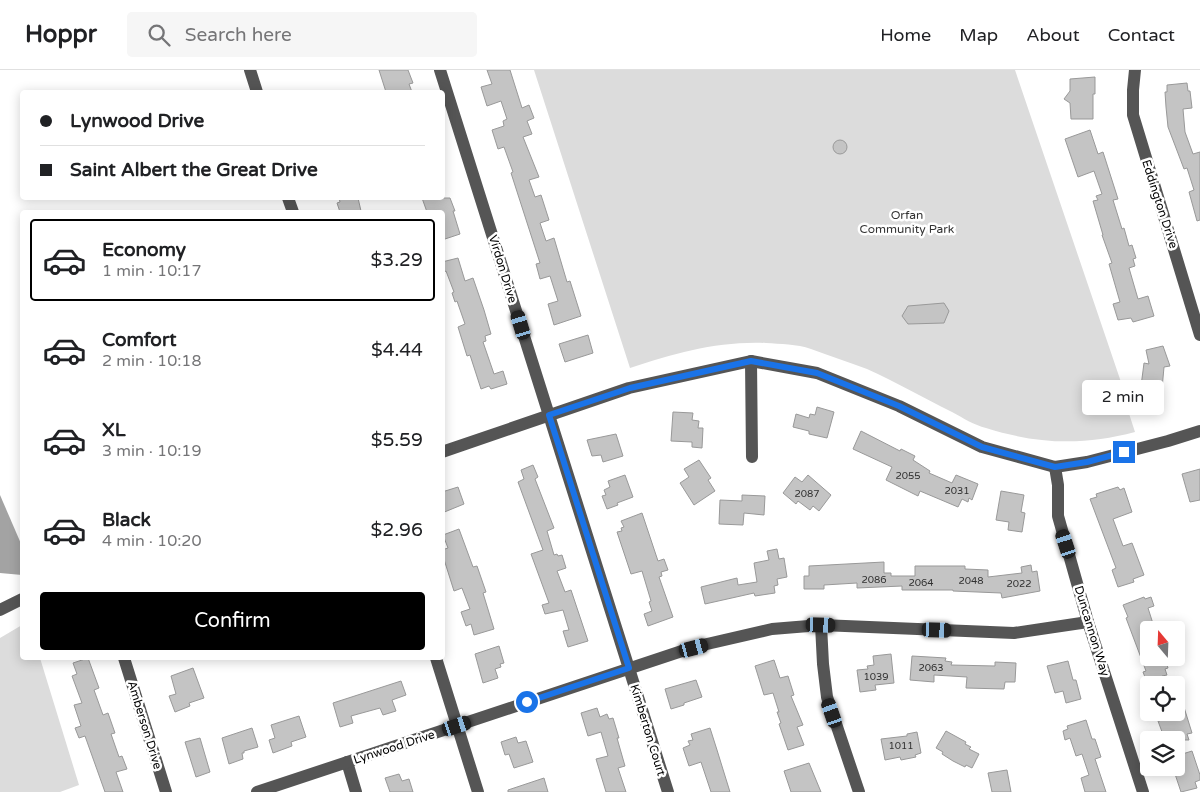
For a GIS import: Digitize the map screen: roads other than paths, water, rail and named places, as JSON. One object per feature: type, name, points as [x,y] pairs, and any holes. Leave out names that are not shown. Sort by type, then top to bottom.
[{"type":"street","points":[[250,70],[255,90]]},
{"type":"street","name":"Virdon Drive","points":[[440,70],[629,668]]},
{"type":"street","name":"Eddington Drive","points":[[1135,70],[1133,115],[1200,336]]},
{"type":"street","points":[[751,361],[752,457]]},
{"type":"street","points":[[445,451],[630,388],[751,361],[817,373],[899,406],[982,447],[1055,467],[1087,462],[1200,431]]},
{"type":"street","name":"Duncannon Way","points":[[1055,467],[1058,485],[1058,516],[1088,622],[1143,792]]},
{"type":"street","points":[[0,610],[20,600]]},
{"type":"street","name":"Lynwood Drive","points":[[257,792],[629,668],[734,637],[772,629],[821,625],[1014,633],[1088,622]]},
{"type":"street","points":[[821,625],[827,697],[859,792]]},
{"type":"street","name":"Amberson Drive","points":[[125,660],[166,792]]},
{"type":"street","points":[[437,660],[478,792]]},
{"type":"street","name":"Kimberton Court","points":[[629,668],[668,792]]},
{"type":"street","points":[[347,762],[356,792]]},
{"type":"park label","name":"Orfan Community Park","points":[[907,222]]}]
